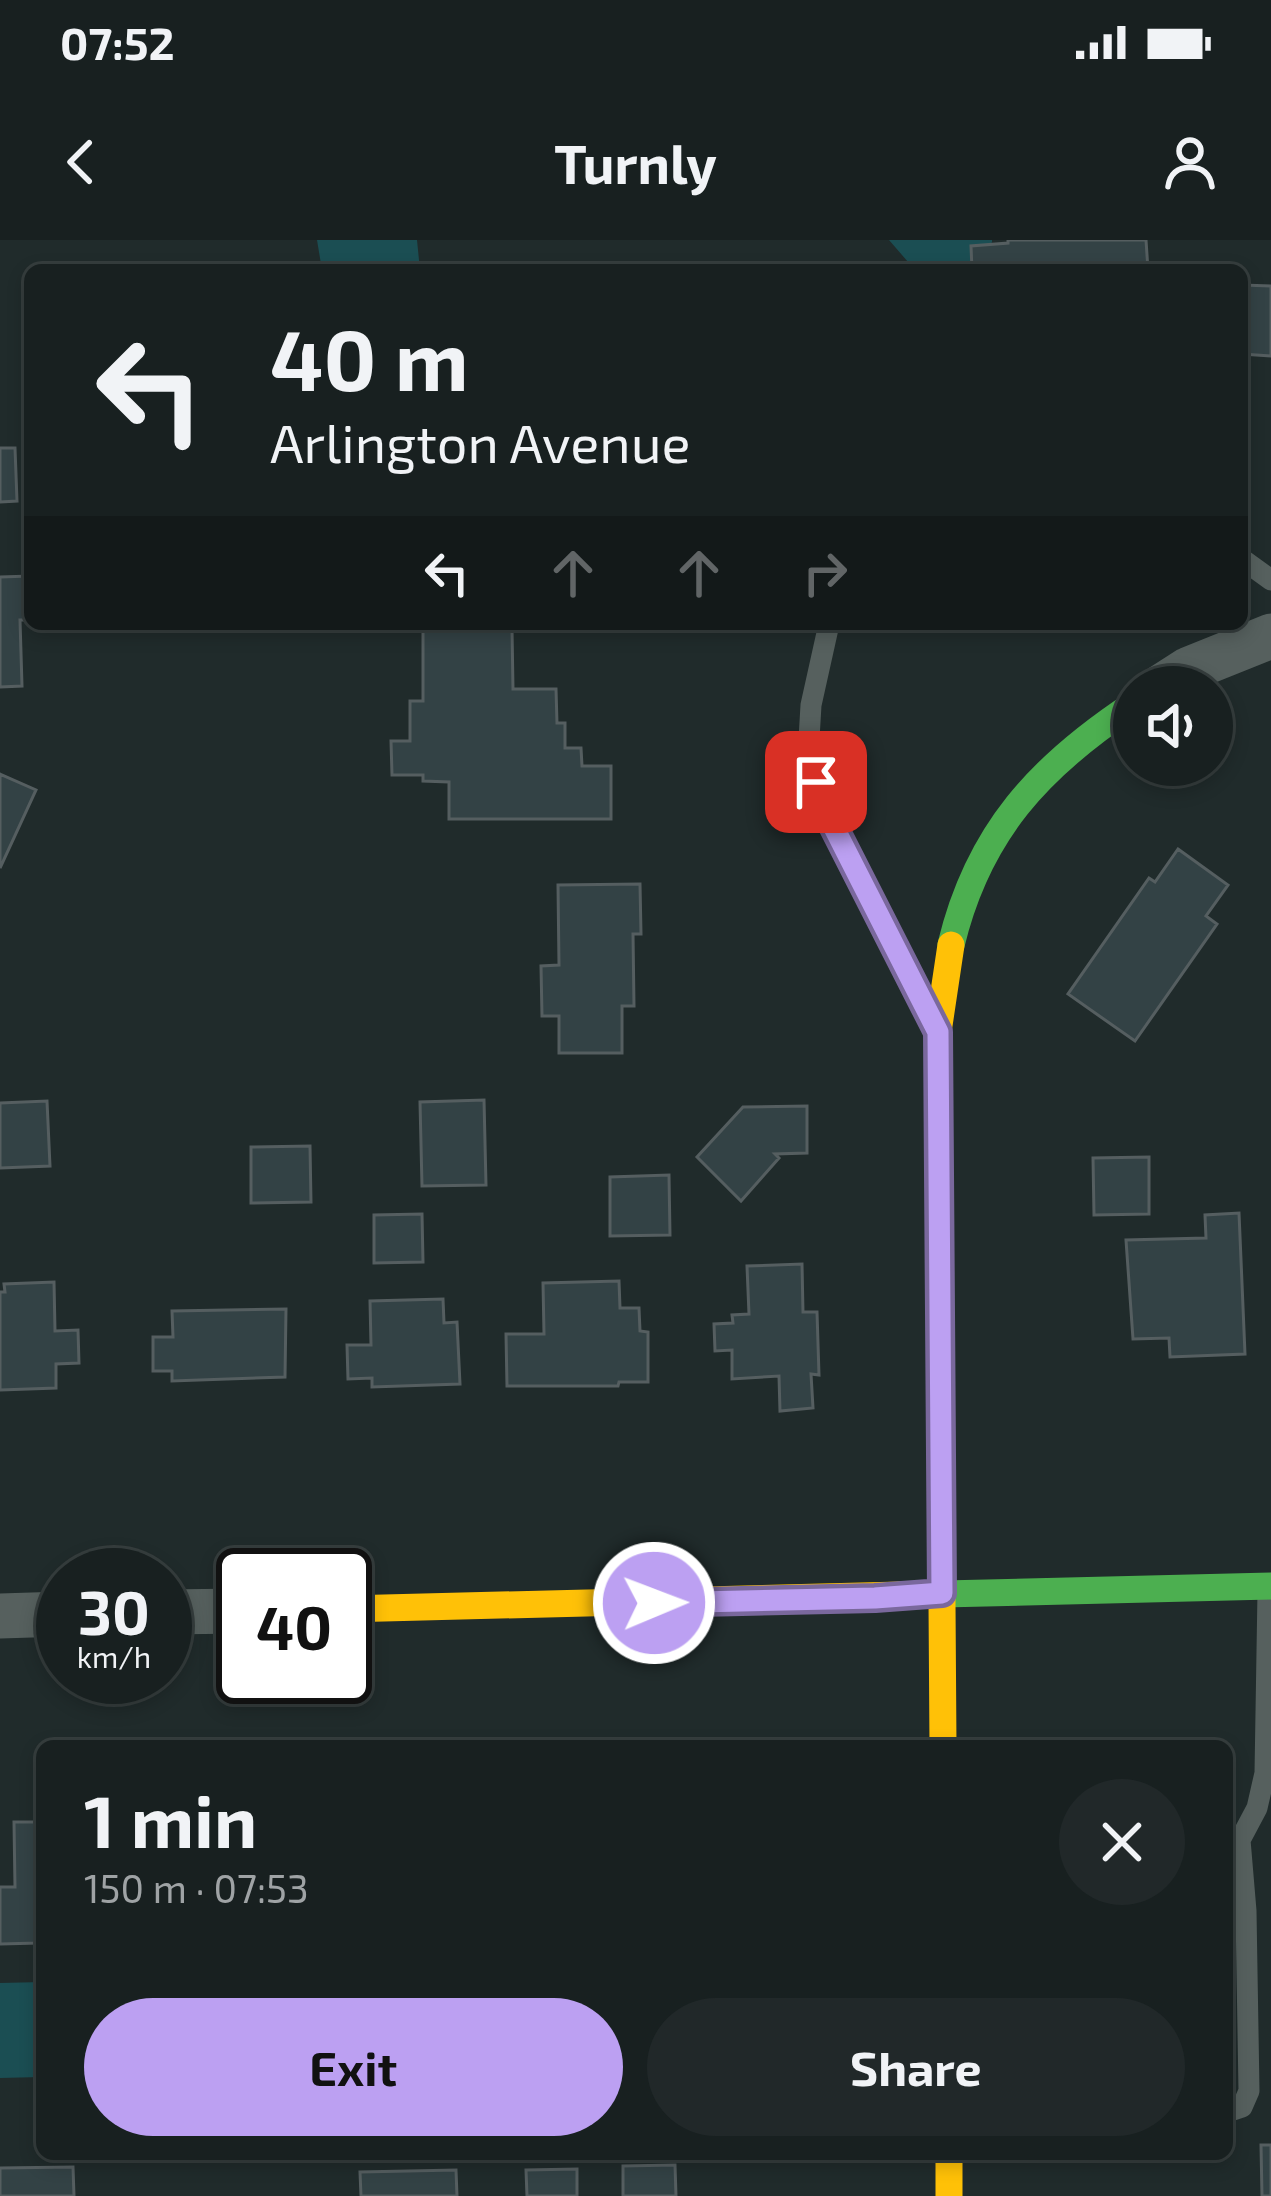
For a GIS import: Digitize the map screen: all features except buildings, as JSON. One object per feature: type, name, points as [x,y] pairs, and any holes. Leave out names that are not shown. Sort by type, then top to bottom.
[{"type":"street","points":[[1196,666],[1271,636]]},
{"type":"street","points":[[944,1740],[938,1032],[952,940],[975,872],[1017,802],[1075,743],[1113,718]]},
{"type":"street","points":[[372,1608],[1269,1586]]},
{"type":"street","points":[[0,1616],[36,1615]]},
{"type":"street","points":[[949,2160],[949,2196]]},
{"type":"lane","points":[[829,630],[811,705],[808,757],[824,808],[938,1032]]},
{"type":"lane","points":[[1233,2110],[1242,2107],[1249,2091],[1246,1911],[1233,1837],[1257,1808],[1265,1774],[1269,1586]]},
{"type":"shaded area","points":[[317,240],[417,240],[419,264],[321,264]]},
{"type":"shaded area","points":[[889,240],[992,240],[979,264],[910,264]]},
{"type":"shaded area","points":[[36,1982],[36,2077],[0,2078],[0,1983]]},
{"type":"traffic: fast","points":[[951,945],[978,868],[1017,805],[1070,752],[1113,719]]},
{"type":"traffic: fast","points":[[900,1595],[1271,1586]]},
{"type":"traffic: slow","points":[[943,1740],[938,1032],[951,945]]},
{"type":"traffic: slow","points":[[372,1608],[900,1595]]},
{"type":"traffic: slow","points":[[949,2160],[949,2196]]},
{"type":"route","points":[[654,1603],[942,1593],[938,1032],[824,808],[816,782]]}]
